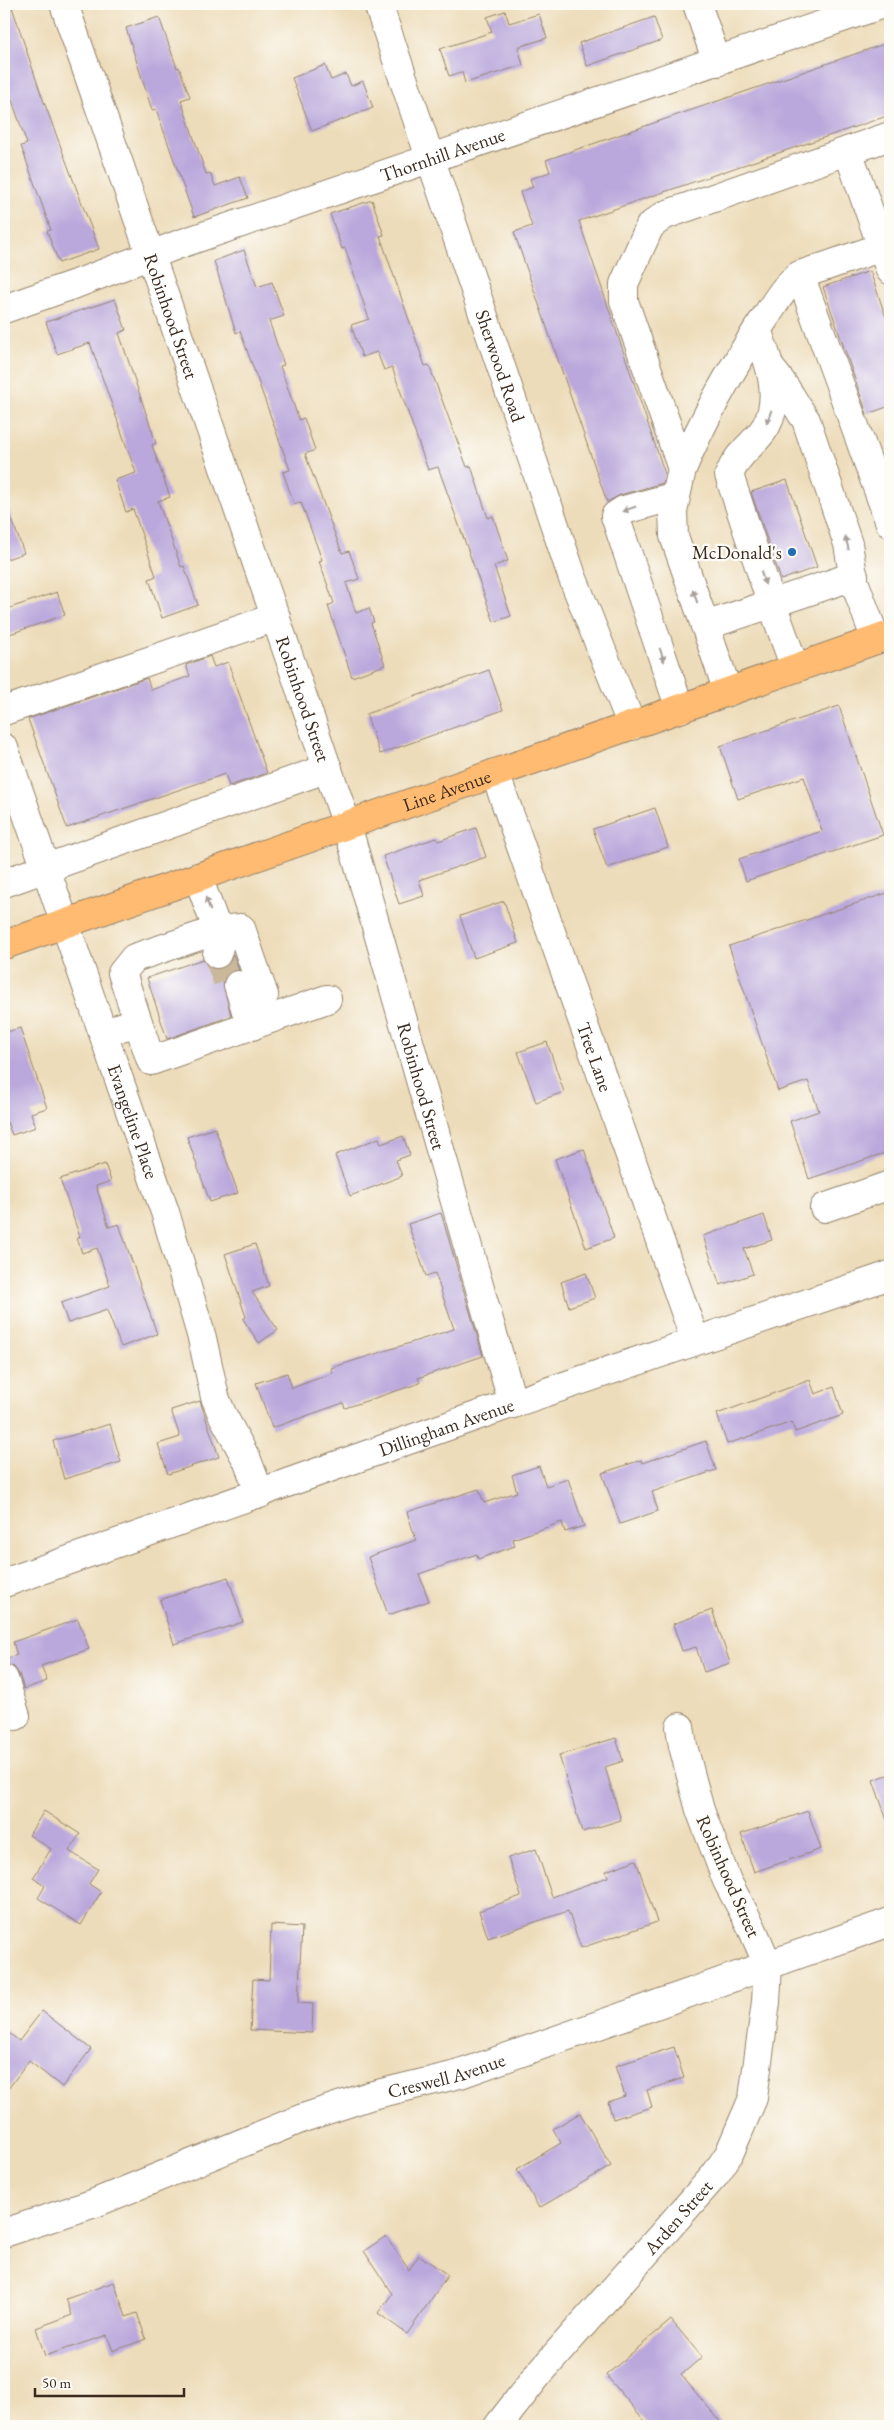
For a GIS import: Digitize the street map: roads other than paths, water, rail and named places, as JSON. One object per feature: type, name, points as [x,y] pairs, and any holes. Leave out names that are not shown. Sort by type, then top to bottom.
[{"type":"main road","name":"Line Avenue","points":[[4,945],[883,637]]},
{"type":"street","name":"Robinhood Street","points":[[64,4],[348,825],[513,1404]]},
{"type":"street","name":"Sherwood Road","points":[[378,4],[572,576],[632,726]]},
{"type":"street","points":[[697,4],[717,62]]},
{"type":"street","name":"Thornhill Avenue","points":[[4,308],[882,4]]},
{"type":"street","points":[[679,483],[624,301],[624,284],[650,226],[665,215],[890,136]]},
{"type":"street","points":[[728,692],[674,536],[679,483],[704,419],[757,330],[789,282],[800,275],[886,259],[848,151]]},
{"type":"street","points":[[800,275],[890,523]]},
{"type":"street","points":[[757,330],[771,369],[772,411],[766,427],[742,452],[730,475],[733,491],[795,668]]},
{"type":"street","points":[[771,369],[786,385],[806,420],[848,544],[854,576],[883,637]]},
{"type":"street","points":[[679,483],[615,516],[680,708]]},
{"type":"street","points":[[705,626],[854,576]]},
{"type":"street","points":[[4,711],[276,617]]},
{"type":"street","name":"Evangeline Place","points":[[4,748],[184,1273],[215,1397],[247,1460],[260,1494]]},
{"type":"street","points":[[4,883],[328,768]]},
{"type":"street","name":"Tree Lane","points":[[496,773],[695,1340]]},
{"type":"street","points":[[198,877],[223,945]]},
{"type":"street","points":[[241,928],[264,994],[243,999],[151,1061],[122,973],[134,958],[223,945],[241,928]]},
{"type":"street","points":[[243,999],[327,999]]},
{"type":"street","points":[[103,1034],[138,1022]]},
{"type":"street","points":[[824,1208],[890,1185]]},
{"type":"street","name":"Dillingham Avenue","points":[[4,1583],[695,1340],[890,1275]]},
{"type":"street","points":[[4,1678],[16,1716]]},
{"type":"street","name":"Robinhood Street","points":[[680,1727],[700,1810],[727,1881],[768,1965]]},
{"type":"street","name":"Creswell Avenue","points":[[4,2233],[95,2203],[303,2118],[369,2096],[460,2074],[890,1922]]},
{"type":"street","name":"Arden Street","points":[[498,2426],[537,2376],[715,2175],[729,2154],[753,2098],[766,2002],[768,1965]]},
{"type":"tunnel","points":[[217,954],[230,988]]},
{"type":"place","name":"McDonald's","points":[[792,552]]}]
